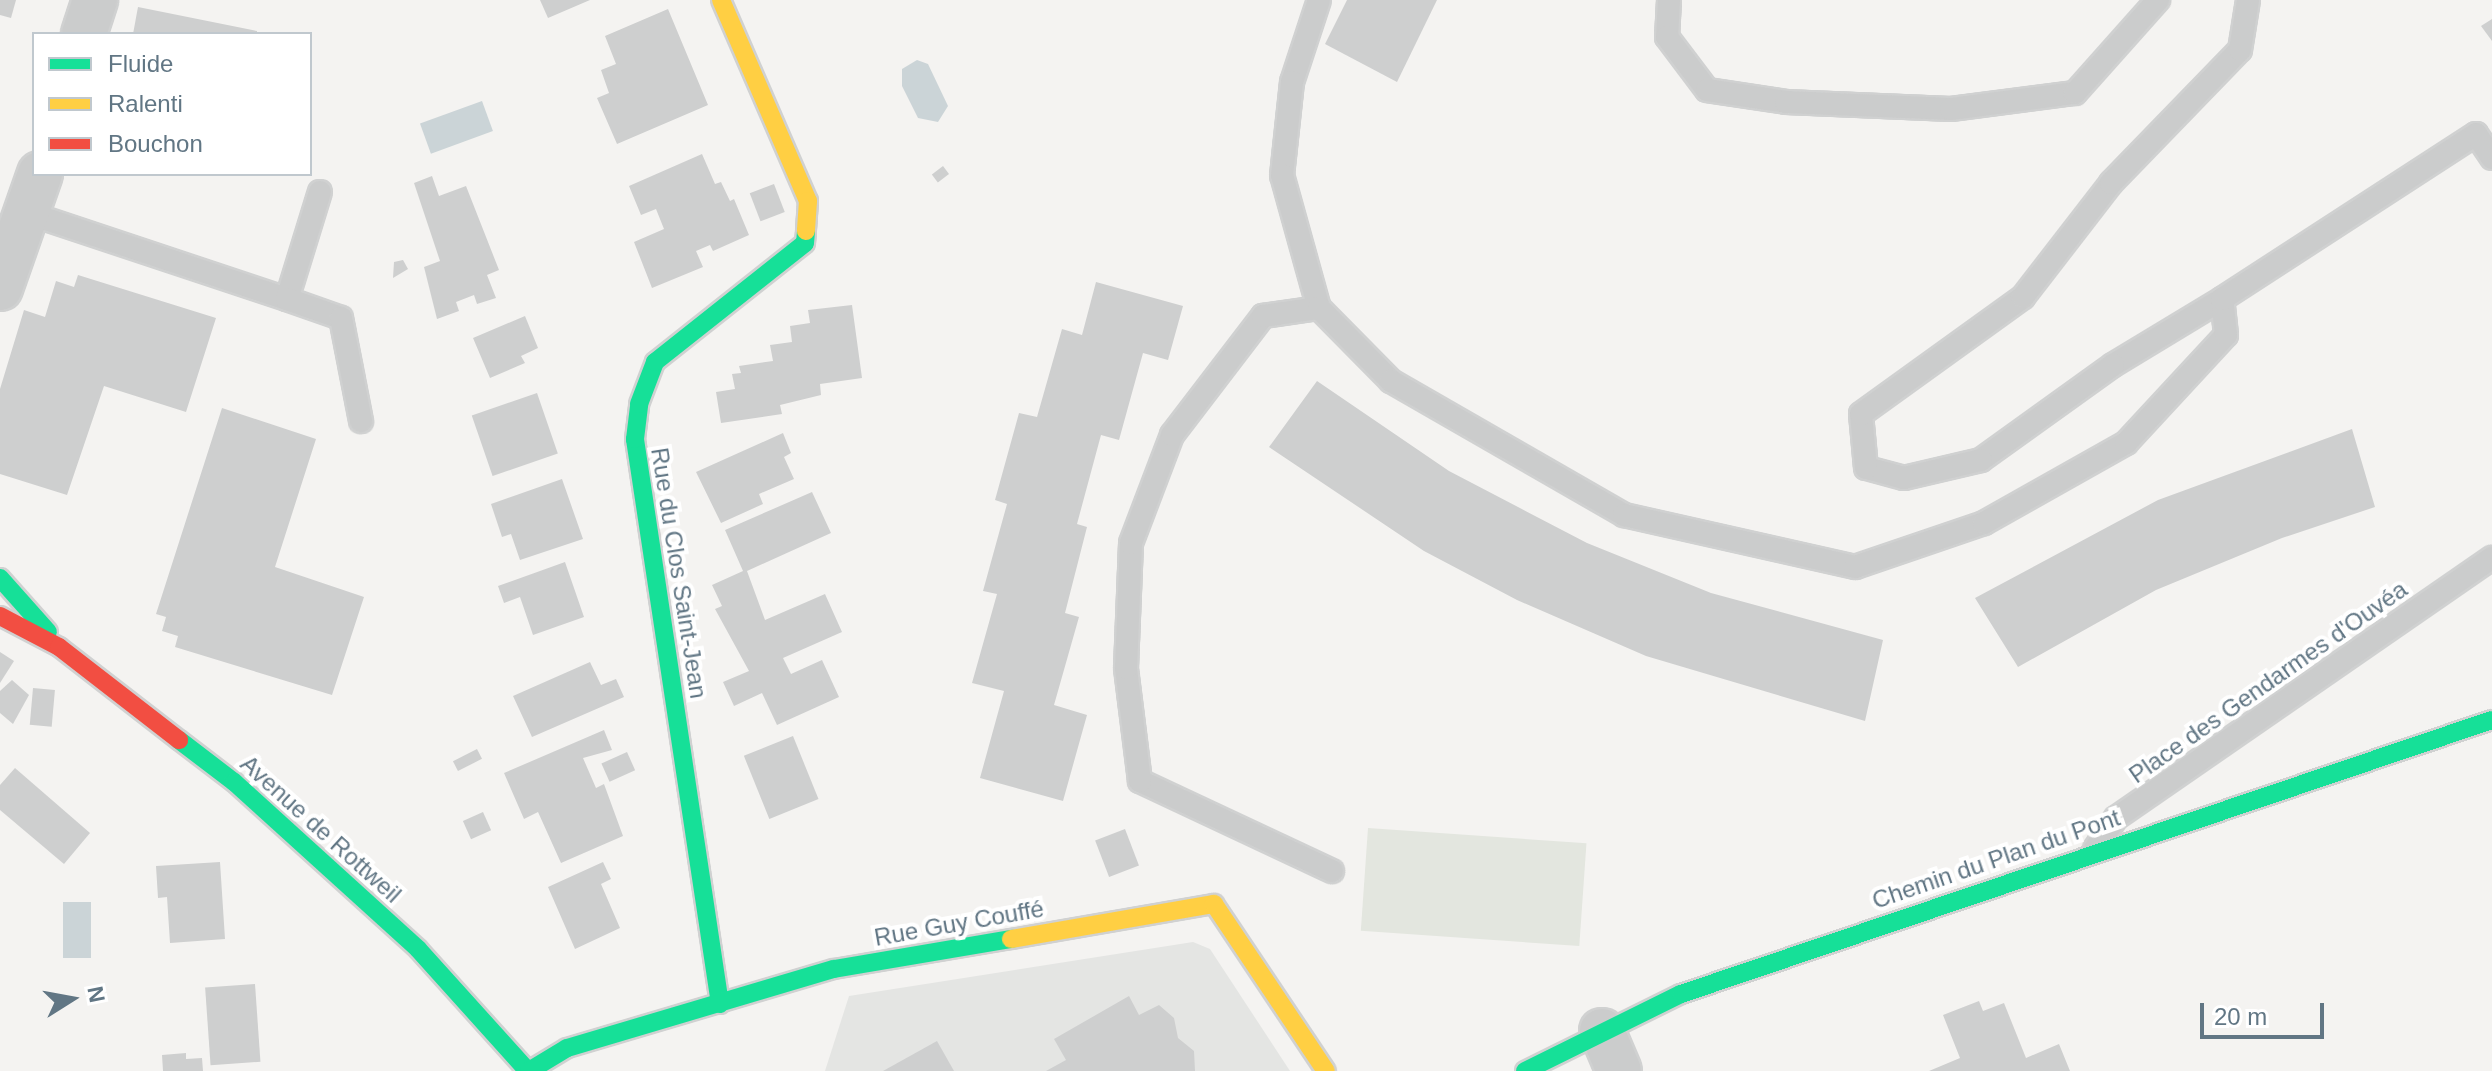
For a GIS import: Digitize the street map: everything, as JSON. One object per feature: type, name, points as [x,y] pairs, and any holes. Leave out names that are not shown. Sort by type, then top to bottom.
[{"type":"street","points":[[85,32],[95,0]]},
{"type":"street","name":"Rue du Clos Saint-Jean","points":[[720,1004],[635,439],[639,404],[655,362],[805,243],[808,201],[721,0]]},
{"type":"street","points":[[0,288],[34,194]]},
{"type":"street","name":"Avenue de Rottweil","points":[[0,578],[59,647]]},
{"type":"street","name":"Avenue de Rottweil","points":[[0,616],[59,647],[234,782],[341,876],[479,1011],[528,1071]]},
{"type":"street","name":"Chemin du Plan du Pont","points":[[1525,1071],[1681,994],[2094,850],[2492,720]]},
{"type":"street","name":"Rue Guy Couffé","points":[[528,1071],[567,1048],[834,969],[1214,904],[1326,1071]]},
{"type":"street","points":[[1602,1031],[1619,1071]]},
{"type":"lane","points":[[1319,0],[1292,82],[1282,175],[1319,308],[1391,381],[1624,515],[1855,567],[1984,523],[2126,443],[2226,335],[2222,299]]},
{"type":"lane","points":[[1669,0],[1667,37],[1707,90],[1786,102],[1951,109],[2075,93],[2158,0]]},
{"type":"lane","points":[[2248,0],[2240,50],[2111,183],[2023,297],[1861,414],[1866,468],[1904,478],[1981,460],[2113,365],[2222,299],[2476,134],[2492,158]]},
{"type":"lane","points":[[287,299],[320,192]]},
{"type":"lane","points":[[34,194],[287,299],[341,318],[361,421]]},
{"type":"lane","points":[[1319,308],[1263,316],[1172,435],[1131,543],[1126,668],[1140,781],[1332,871]]},
{"type":"lane","name":"Place des Gendarmes d'Ouvéa","points":[[2094,850],[2116,818],[2492,558]]},
{"type":"shaded area","points":[[917,60],[928,64],[948,106],[938,122],[918,118],[902,86],[902,69]]},
{"type":"shaded area","points":[[482,101],[493,131],[431,154],[420,124]]},
{"type":"shaded area","points":[[1368,828],[1586,843],[1579,946],[1361,931]]},
{"type":"shaded area","points":[[63,902],[91,902],[91,958],[63,958]]},
{"type":"shaded area","points":[[1193,942],[1210,949],[1290,1071],[825,1071],[849,996]]},
{"type":"building","points":[[0,0],[16,0],[11,18],[0,15]]},
{"type":"building","points":[[540,0],[590,0],[548,18]]},
{"type":"building","points":[[1347,0],[1437,0],[1397,82],[1325,44]]},
{"type":"building","points":[[138,7],[257,31],[257,32],[133,32]]},
{"type":"building","points":[[668,9],[708,105],[617,144],[597,98],[609,93],[601,70],[616,64],[605,36]]},
{"type":"building","points":[[2492,19],[2492,41],[2481,26]]},
{"type":"building","points":[[702,154],[715,184],[721,182],[730,201],[734,199],[749,235],[713,251],[710,245],[696,251],[703,267],[652,288],[634,242],[664,229],[656,209],[641,215],[629,186]]},
{"type":"building","points":[[943,166],[949,174],[938,182],[932,174]]},
{"type":"building","points":[[432,176],[439,196],[466,186],[499,270],[487,275],[496,298],[477,304],[474,295],[456,302],[459,311],[437,319],[424,267],[440,261],[414,183]]},
{"type":"building","points":[[774,184],[785,212],[760,221],[750,193]]},
{"type":"building","points":[[403,260],[408,269],[393,278],[394,262]]},
{"type":"building","points":[[78,275],[216,318],[186,412],[104,386],[67,495],[0,474],[0,389],[24,310],[45,317],[56,281],[74,287]]},
{"type":"building","points":[[1096,282],[1183,306],[1168,360],[1143,353],[1119,440],[1101,435],[1077,524],[1087,527],[1065,613],[1079,617],[1054,705],[1087,715],[1063,801],[980,778],[1004,691],[972,683],[997,594],[983,591],[1007,504],[995,500],[1019,413],[1037,417],[1062,329],[1082,335]]},
{"type":"building","points":[[852,305],[862,378],[820,384],[821,395],[780,405],[782,414],[721,423],[716,392],[735,389],[732,374],[741,373],[739,366],[773,361],[770,345],[792,342],[790,326],[810,323],[808,310]]},
{"type":"building","points":[[525,316],[538,348],[521,356],[525,363],[490,378],[473,338]]},
{"type":"building","points":[[1317,381],[1449,471],[1587,543],[1711,593],[1883,640],[1865,721],[1646,656],[1517,600],[1424,551],[1269,447]]},
{"type":"building","points":[[537,393],[558,454],[493,476],[472,415]]},
{"type":"building","points":[[222,408],[316,439],[275,567],[364,597],[332,695],[175,647],[178,636],[162,631],[166,617],[156,614]]},
{"type":"building","points":[[2352,429],[2375,507],[2282,538],[2156,590],[2018,667],[1975,598],[2158,500]]},
{"type":"building","points":[[783,433],[791,453],[784,457],[794,479],[759,494],[763,504],[721,523],[696,472]]},
{"type":"building","points":[[562,479],[583,539],[520,560],[511,534],[502,537],[491,504]]},
{"type":"building","points":[[812,492],[831,533],[747,571],[765,620],[825,594],[842,632],[783,658],[791,674],[822,660],[839,697],[777,725],[762,693],[734,706],[723,682],[749,671],[715,609],[722,606],[712,585],[743,571],[725,530]]},
{"type":"building","points":[[565,562],[584,617],[533,635],[520,597],[504,603],[498,586]]},
{"type":"building","points":[[0,652],[14,661],[0,683]]},
{"type":"building","points":[[590,662],[601,685],[616,679],[624,697],[532,737],[513,696]]},
{"type":"building","points":[[12,680],[29,695],[13,724],[0,713],[0,691]]},
{"type":"building","points":[[33,688],[55,690],[52,727],[30,725]]},
{"type":"building","points":[[604,730],[612,750],[583,758],[596,788],[604,784],[623,836],[561,863],[538,812],[524,819],[504,773]]},
{"type":"building","points":[[793,736],[818,799],[769,819],[744,756]]},
{"type":"building","points":[[477,749],[482,759],[458,771],[453,761]]},
{"type":"building","points":[[627,752],[635,770],[610,782],[601,763]]},
{"type":"building","points":[[15,768],[90,833],[64,864],[0,810],[0,785]]},
{"type":"building","points":[[483,812],[491,830],[471,839],[463,821]]},
{"type":"building","points":[[1125,829],[1139,865],[1109,877],[1095,840]]},
{"type":"building","points":[[220,862],[225,939],[170,943],[167,897],[158,898],[156,866]]},
{"type":"building","points":[[603,862],[611,879],[601,884],[620,928],[575,949],[548,887]]},
{"type":"building","points":[[255,984],[260,1062],[211,1065],[205,987]]},
{"type":"building","points":[[1129,996],[1139,1015],[1159,1005],[1174,1018],[1178,1038],[1194,1051],[1195,1071],[1046,1071],[1066,1060],[1054,1039]]},
{"type":"building","points":[[1979,1001],[1983,1011],[2004,1003],[2026,1058],[2059,1044],[2070,1071],[1929,1071],[1960,1058],[1943,1015]]},
{"type":"building","points":[[937,1041],[954,1071],[883,1071]]},
{"type":"building","points":[[186,1053],[186,1059],[202,1058],[203,1071],[163,1071],[162,1055]]},
{"type":"traffic: fast","points":[[720,1004],[635,439],[639,404],[655,362],[805,243],[806,231]]},
{"type":"traffic: fast","points":[[0,578],[48,632]]},
{"type":"traffic: fast","points":[[1525,1071],[1681,994],[2492,720]]},
{"type":"traffic: fast","points":[[179,740],[234,782],[418,949],[528,1071]]},
{"type":"traffic: fast","points":[[529,1071],[567,1048],[834,969],[1011,939]]},
{"type":"traffic: slow","points":[[721,0],[808,201],[806,231]]},
{"type":"traffic: slow","points":[[1011,939],[1214,904],[1326,1071]]},
{"type":"traffic: jam","points":[[0,616],[59,647],[179,740]]}]
